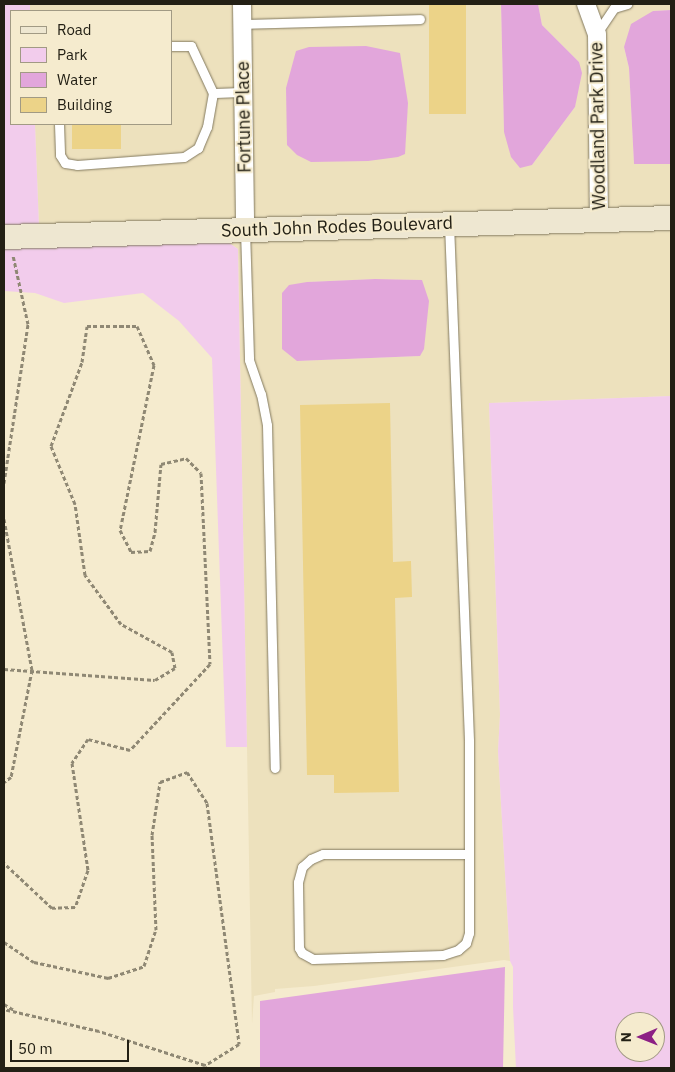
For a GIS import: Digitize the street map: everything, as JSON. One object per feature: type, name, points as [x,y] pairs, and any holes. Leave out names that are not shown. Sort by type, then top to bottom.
[{"type":"main road","name":"South John Rodes Boulevard","points":[[6,237],[671,218]]},
{"type":"street","name":"Fortune Place","points":[[242,4],[245,230]]},
{"type":"street","name":"Woodland Park Drive","points":[[586,4],[597,34],[599,219]]},
{"type":"lane","points":[[597,34],[614,8],[628,4]]},
{"type":"lane","points":[[242,24],[420,19]]},
{"type":"lane","points":[[59,125],[60,155],[65,163],[77,165],[184,157],[198,148],[207,127],[213,93],[191,46],[172,46]]},
{"type":"lane","points":[[213,93],[243,92]]},
{"type":"lane","points":[[449,224],[469,741],[469,854],[469,933],[466,943],[458,950],[443,955],[313,959],[302,953],[299,948],[298,882],[302,867],[311,859],[323,854],[469,854]]},
{"type":"lane","points":[[245,230],[250,360],[262,394],[267,425],[275,768]]},
{"type":"path","points":[[4,484],[28,324],[6,237]]},
{"type":"path","points":[[4,669],[155,680],[175,668],[172,652],[120,624],[85,575],[75,504],[51,446],[82,362],[86,326],[137,326],[154,365],[120,530],[131,552],[150,551],[155,532],[161,464],[186,458],[201,473],[210,664],[130,750],[88,739],[72,763],[88,870],[75,907],[52,908],[4,863]]},
{"type":"path","points":[[4,519],[32,670],[10,777],[4,782]]},
{"type":"path","points":[[4,942],[34,962],[108,978],[144,966],[156,930],[152,835],[160,782],[187,772],[208,803],[239,1044],[205,1064],[99,1031],[4,1009]]},
{"type":"path","points":[[4,1004],[19,1013]]},
{"type":"shaded area","points":[[30,4],[501,4],[504,132],[532,165],[575,107],[579,62],[542,25],[538,4],[671,4],[671,10],[653,11],[624,47],[629,68],[634,164],[671,164],[671,210],[39,226],[35,125],[172,125],[172,10],[30,10]]},
{"type":"shaded area","points":[[671,227],[671,396],[489,403],[500,715],[498,751],[510,961],[504,960],[314,986],[275,989],[275,992],[254,996],[252,1024],[238,249],[222,238]],"holes":[[[375,279],[422,280],[420,356],[297,361],[307,282]]]},
{"type":"green space","points":[[4,4],[30,4],[30,10],[10,10],[10,125],[35,125],[39,226],[4,229]]},
{"type":"green space","points":[[222,238],[238,249],[247,747],[226,747],[212,358],[179,321],[143,293],[64,303],[35,293],[4,291],[4,246]]},
{"type":"green space","points":[[671,396],[671,1068],[516,1068],[513,967],[510,961],[498,751],[500,715],[489,403]]},
{"type":"water","points":[[501,4],[538,4],[542,25],[579,62],[582,73],[575,107],[532,165],[520,168],[511,157],[504,132]]},
{"type":"water","points":[[671,10],[671,164],[634,164],[629,68],[624,47],[631,24],[653,11]]},
{"type":"water","points":[[366,46],[400,53],[408,103],[405,154],[398,157],[368,161],[311,162],[297,155],[287,145],[286,88],[296,51],[309,47]]},
{"type":"water","points":[[375,279],[422,280],[429,301],[424,349],[420,356],[297,361],[282,349],[282,293],[289,285],[307,282]]},
{"type":"water","points":[[505,967],[503,1068],[260,1068],[260,1001]]},
{"type":"building","points":[[429,4],[466,4],[466,114],[429,114]]},
{"type":"building","points":[[72,125],[121,125],[121,149],[72,149]]},
{"type":"building","points":[[390,403],[393,562],[411,561],[412,597],[395,598],[399,792],[334,793],[334,775],[307,775],[300,405]]}]
